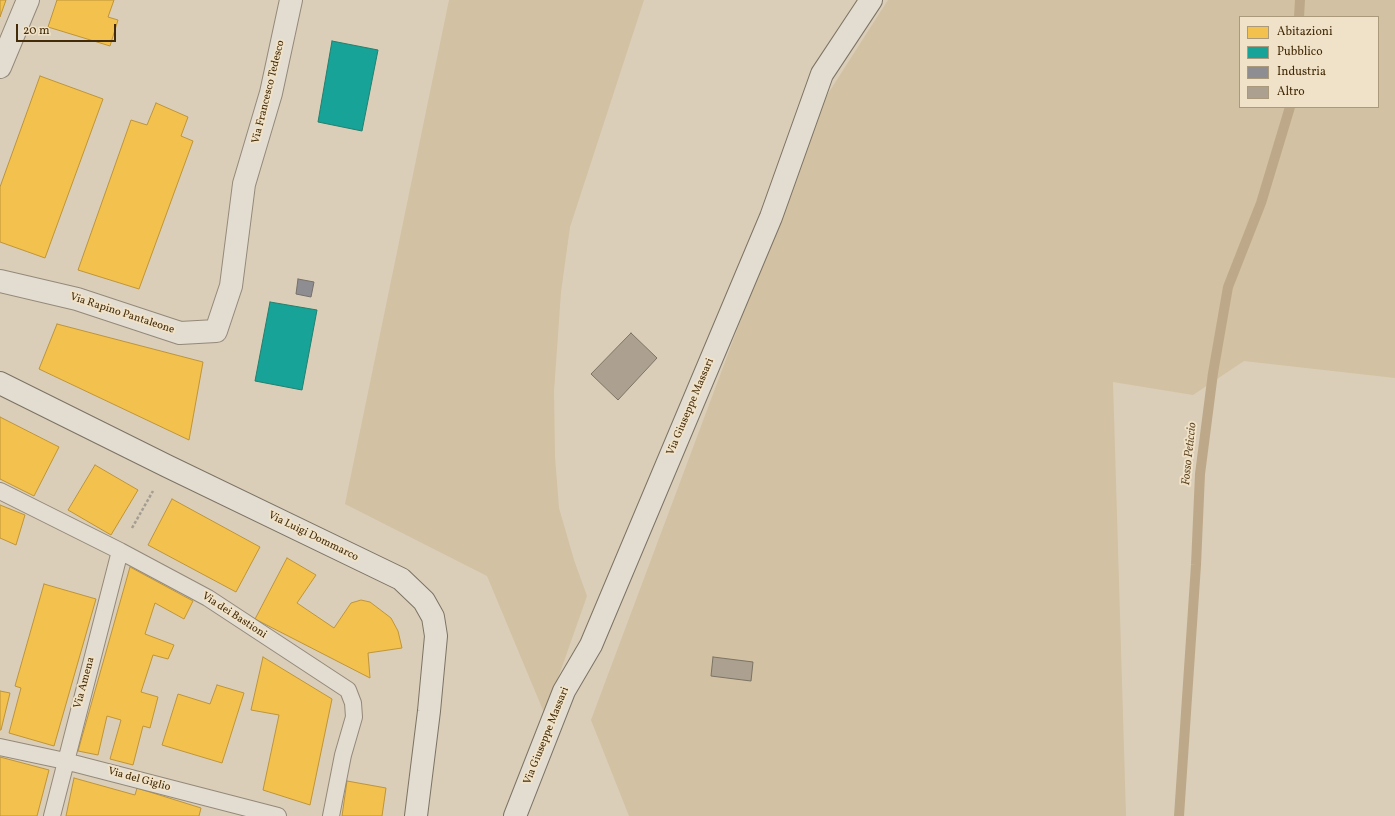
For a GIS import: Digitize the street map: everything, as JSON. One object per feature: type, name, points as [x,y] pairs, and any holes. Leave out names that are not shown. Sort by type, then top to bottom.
[{"type":"street","points":[[0,67],[28,0]]},
{"type":"street","name":"Via Francesco Tedesco","points":[[244,184],[271,93],[291,0]]},
{"type":"street","name":"Via Giuseppe Massari","points":[[514,816],[564,691],[591,645],[771,217],[822,74],[871,0]]},
{"type":"street","name":"Via Rapino Pantaleone","points":[[0,281],[77,298],[180,333],[216,330],[231,286],[244,184]]},
{"type":"street","name":"Via Luigi Dommarco","points":[[0,383],[167,466],[401,579],[424,601],[432,617],[436,636],[429,711],[416,816]]},
{"type":"lane","name":"Via dei Bastioni","points":[[0,491],[120,551],[208,598],[348,690],[353,703],[354,717],[343,755],[331,816]]},
{"type":"lane","name":"Via Amena","points":[[52,816],[120,551]]},
{"type":"lane","name":"Via del Giglio","points":[[0,747],[65,761],[278,816]]},
{"type":"path","points":[[120,551],[167,466]]},
{"type":"shaded area","points":[[449,0],[644,0],[570,227],[561,292],[554,391],[555,457],[559,508],[574,560],[587,596],[545,715],[487,576],[345,504]]},
{"type":"shaded area","points":[[888,0],[1395,0],[1395,378],[1244,361],[1193,395],[1113,382],[1126,816],[629,816],[591,720],[822,103]]},
{"type":"building: Abitazioni","points":[[0,0],[6,0],[0,17]]},
{"type":"building: Abitazioni","points":[[57,0],[114,0],[108,17],[118,20],[110,46],[48,27]]},
{"type":"building: Abitazioni","points":[[40,76],[103,99],[45,258],[0,242],[0,187]]},
{"type":"building: Abitazioni","points":[[156,103],[188,117],[181,136],[193,141],[139,289],[78,270],[131,120],[147,125]]},
{"type":"building: Abitazioni","points":[[57,324],[203,362],[189,440],[39,369]]},
{"type":"building: Abitazioni","points":[[0,417],[59,447],[34,496],[0,479]]},
{"type":"building: Abitazioni","points":[[95,465],[138,490],[111,535],[68,510]]},
{"type":"building: Abitazioni","points":[[172,499],[260,547],[236,592],[148,545]]},
{"type":"building: Abitazioni","points":[[0,505],[25,515],[16,545],[0,538]]},
{"type":"building: Abitazioni","points":[[287,558],[316,575],[297,603],[334,628],[351,603],[361,600],[370,602],[391,618],[398,631],[402,648],[368,653],[370,678],[255,619]]},
{"type":"building: Abitazioni","points":[[130,567],[193,601],[184,619],[155,603],[145,634],[174,645],[168,659],[153,655],[141,692],[158,697],[150,728],[143,726],[133,765],[110,759],[121,720],[107,716],[98,755],[78,751]]},
{"type":"building: Abitazioni","points":[[44,584],[96,599],[54,746],[9,733],[21,688],[15,686]]},
{"type":"building: Abitazioni","points":[[263,657],[332,699],[310,805],[263,790],[279,715],[251,710]]},
{"type":"building: Abitazioni","points":[[217,685],[244,693],[222,763],[162,745],[178,694],[210,704]]},
{"type":"building: Abitazioni","points":[[0,691],[10,693],[1,730],[0,730]]},
{"type":"building: Abitazioni","points":[[0,757],[49,770],[37,816],[0,816]]},
{"type":"building: Abitazioni","points":[[74,778],[135,795],[137,788],[201,808],[199,816],[66,816]]},
{"type":"building: Abitazioni","points":[[347,781],[386,788],[382,816],[342,816]]},
{"type":"building: Pubblico","points":[[332,41],[378,50],[362,131],[318,122]]},
{"type":"building: Pubblico","points":[[270,302],[317,310],[302,390],[255,381]]},
{"type":"building: Industria","points":[[298,279],[314,282],[311,297],[296,294]]},
{"type":"building: Altro","points":[[631,333],[657,358],[618,400],[591,374]]},
{"type":"building: Altro","points":[[713,657],[753,662],[751,681],[711,676]]},
{"type":"waterway","name":"Fosso Peticcio","points":[[1299,16],[1300,0]]},
{"type":"waterway","name":"Fosso Peticcio","points":[[1179,816],[1196,565],[1200,474],[1213,373],[1228,287],[1261,203],[1290,108]]}]
